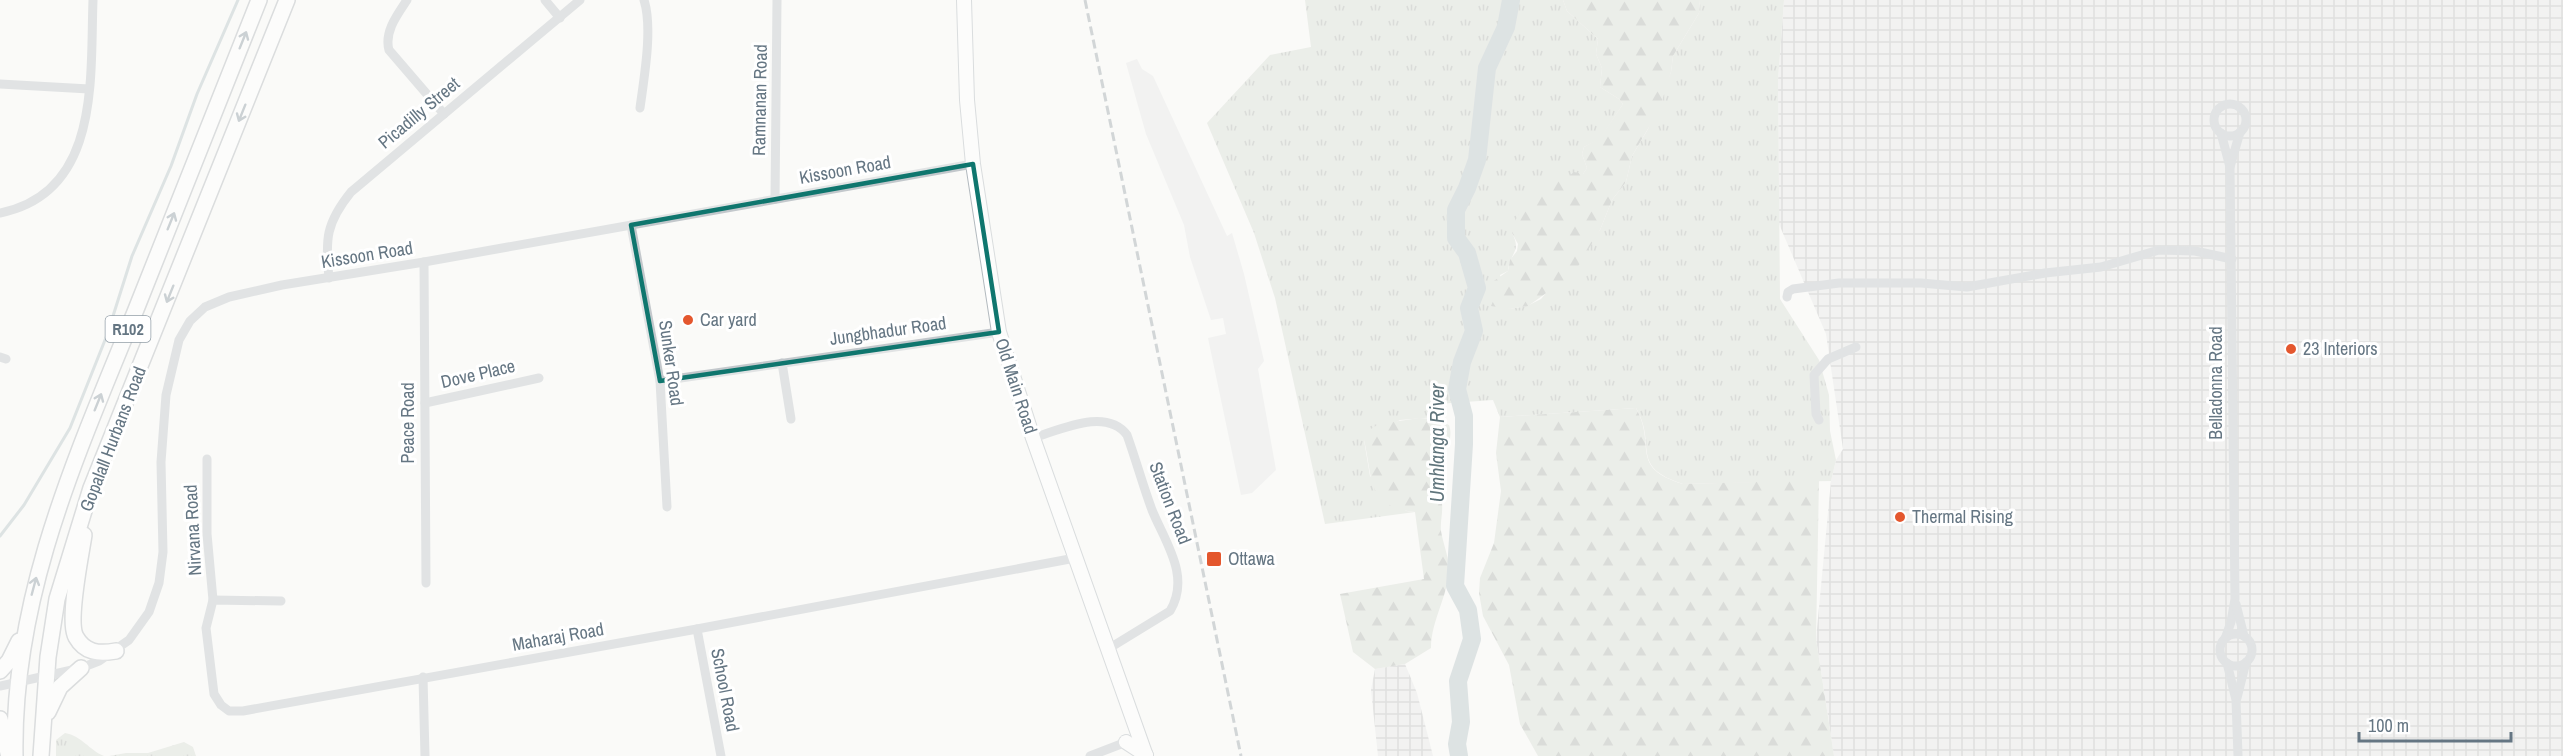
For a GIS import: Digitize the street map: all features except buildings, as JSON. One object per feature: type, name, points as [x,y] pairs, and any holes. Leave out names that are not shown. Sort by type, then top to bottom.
[{"type":"main road","name":"Gopalall Hurbans Road","points":[[15,756],[19,683],[28,612],[42,558],[67,481],[259,0]]},
{"type":"main road","name":"Gopalall Hurbans Road","points":[[41,756],[46,676],[57,599],[91,488],[287,0]]},
{"type":"main road","points":[[91,488],[75,595],[74,632],[81,645],[93,652],[116,651]]},
{"type":"main road","points":[[0,671],[17,649],[28,612]]},
{"type":"main road","points":[[45,720],[60,687],[81,668]]},
{"type":"main road","points":[[0,720],[8,756]]},
{"type":"street","points":[[0,213],[30,202],[50,189],[68,166],[81,142],[88,109],[93,0]]},
{"type":"street","points":[[407,0],[391,28],[387,41],[389,50],[444,114]]},
{"type":"street","points":[[545,0],[560,18]]},
{"type":"street","name":"Picadilly Street","points":[[329,278],[327,243],[329,226],[337,209],[351,192],[580,0]]},
{"type":"street","points":[[640,108],[646,60],[644,0]]},
{"type":"street","name":"Ramnanan Road","points":[[775,200],[777,0]]},
{"type":"street","name":"Old Main Road","points":[[964,0],[967,100],[973,164],[999,332],[1033,438],[1146,755]]},
{"type":"street","points":[[0,84],[89,88]]},
{"type":"street","name":"Belladonna Road","points":[[2230,166],[2240,132],[2246,123],[2245,113],[2237,105],[2227,104],[2215,114],[2215,124],[2221,133],[2230,166],[2235,599],[2231,622],[2220,648],[2220,654],[2227,663],[2236,700],[2238,756]]},
{"type":"street","points":[[2221,133],[2231,136],[2240,132]]},
{"type":"street","name":"Kissoon Road","points":[[0,686],[81,668],[99,661],[129,640],[149,612],[159,583],[163,552],[162,425],[172,361],[179,340],[190,321],[205,307],[229,297],[329,278],[973,164]]},
{"type":"street","name":"Sunker Road","points":[[632,225],[660,381],[667,507]]},
{"type":"street","points":[[1787,297],[1788,292],[1793,289],[1839,283],[1921,283],[1967,287],[2045,273],[2101,267],[2159,250],[2195,251],[2232,259]]},
{"type":"street","name":"Peace Road","points":[[424,262],[426,583]]},
{"type":"street","name":"Jungbhadur Road","points":[[660,381],[999,332]]},
{"type":"street","points":[[1819,420],[1816,414],[1814,375],[1828,359],[1856,347]]},
{"type":"street","points":[[782,363],[791,419]]},
{"type":"street","name":"Dove Place","points":[[425,403],[539,378]]},
{"type":"street","name":"Station Road","points":[[1033,438],[1097,421],[1119,426],[1127,435],[1153,511],[1172,550],[1178,580],[1175,604],[1170,611],[1108,649]]},
{"type":"street","name":"Nirvana Road","points":[[207,459],[207,534],[213,600]]},
{"type":"street","name":"Maharaj Road","points":[[213,600],[206,628],[209,662],[214,694],[221,705],[230,711],[312,700],[423,677],[697,629],[1075,558]]},
{"type":"street","name":"Belladonna Road","points":[[2235,599],[2244,636],[2252,648],[2236,700]]},
{"type":"street","points":[[213,600],[281,601]]},
{"type":"street","name":"School Road","points":[[697,629],[721,756]]},
{"type":"street","points":[[2224,639],[2234,634],[2244,636]]},
{"type":"street","points":[[2227,663],[2236,666],[2246,662]]},
{"type":"street","points":[[423,677],[425,756]]},
{"type":"street","points":[[1090,756],[1140,737]]},
{"type":"street","points":[[1126,742],[1146,755]]},
{"type":"highlighted area","points":[[973,164],[999,332],[660,381],[631,225]]},
{"type":"shaded area","points":[[1784,0],[2563,0],[2563,756],[1834,756],[1816,639],[1831,481],[1836,460],[1843,449],[1826,334],[1779,224],[1778,80]]},
{"type":"shaded area","points":[[1137,59],[1142,69],[1153,76],[1227,236],[1232,233],[1244,274],[1264,361],[1258,369],[1276,470],[1252,493],[1241,495],[1208,338],[1226,334],[1223,318],[1211,320],[1190,257],[1184,225],[1146,134],[1126,63]]},
{"type":"shaded area","points":[[1405,664],[1417,693],[1433,756],[1378,756],[1371,690],[1375,669]]},
{"type":"green space","points":[[1305,0],[1563,0],[1567,11],[1598,39],[1596,54],[1602,68],[1600,87],[1623,104],[1600,139],[1584,147],[1582,154],[1587,168],[1583,174],[1512,233],[1516,248],[1508,271],[1500,275],[1509,309],[1527,306],[1541,299],[1600,230],[1612,200],[1626,182],[1632,156],[1648,129],[1671,72],[1673,56],[1699,13],[1700,0],[1784,0],[1778,80],[1780,299],[1819,360],[1829,395],[1830,431],[1836,460],[1831,481],[1683,484],[1666,477],[1650,462],[1642,421],[1636,408],[1500,417],[1493,400],[1437,404],[1436,417],[1400,420],[1364,440],[1370,476],[1406,511],[1415,512],[1325,524],[1275,298],[1254,233],[1207,123],[1270,55],[1311,47]]},
{"type":"green space","points":[[1563,0],[1700,0],[1699,13],[1673,56],[1671,72],[1659,110],[1632,156],[1626,182],[1612,200],[1600,230],[1579,265],[1566,279],[1528,306],[1510,309],[1491,306],[1494,299],[1491,283],[1508,271],[1510,260],[1517,251],[1518,244],[1512,233],[1513,225],[1532,189],[1550,175],[1563,181],[1574,172],[1583,174],[1587,168],[1582,154],[1584,147],[1600,138],[1623,104],[1600,87],[1602,68],[1596,54],[1598,39],[1567,11]]},
{"type":"green space","points":[[1636,408],[1642,421],[1649,463],[1666,477],[1683,484],[1819,480],[1816,639],[1834,756],[1538,756],[1520,724],[1509,665],[1483,616],[1479,593],[1480,578],[1494,543],[1501,491],[1496,453],[1500,417]]},
{"type":"green space","points":[[1419,418],[1435,419],[1449,425],[1450,439],[1438,467],[1435,482],[1442,504],[1441,531],[1449,567],[1448,577],[1434,627],[1431,648],[1405,664],[1375,669],[1353,652],[1340,594],[1424,579],[1415,512],[1399,509],[1380,497],[1371,478],[1364,440],[1366,432],[1379,424]]},
{"type":"green space","points":[[65,733],[76,737],[104,756],[56,756],[56,740]]},
{"type":"green space","points":[[184,742],[193,747],[196,756],[109,756],[148,753]]},
{"type":"waterway","points":[[0,536],[24,505],[70,428],[107,335],[132,256],[171,166],[197,94],[238,0]]},
{"type":"waterway","name":"Umhlanga River","points":[[1459,756],[1457,744],[1461,722],[1458,681],[1472,639],[1468,610],[1455,586],[1464,444],[1464,416],[1457,389],[1462,362],[1474,331],[1469,308],[1477,288],[1467,253],[1456,238],[1456,210],[1477,160],[1487,68],[1506,27],[1511,0]]},
{"type":"railway","points":[[1085,0],[1241,756]]},
{"type":"place","name":"Car yard","points":[[688,320]]},
{"type":"place","name":"23 Interiors","points":[[2291,349]]},
{"type":"place","name":"Thermal Rising","points":[[1900,517]]},
{"type":"place","name":"Ottawa","points":[[1214,559]]}]
